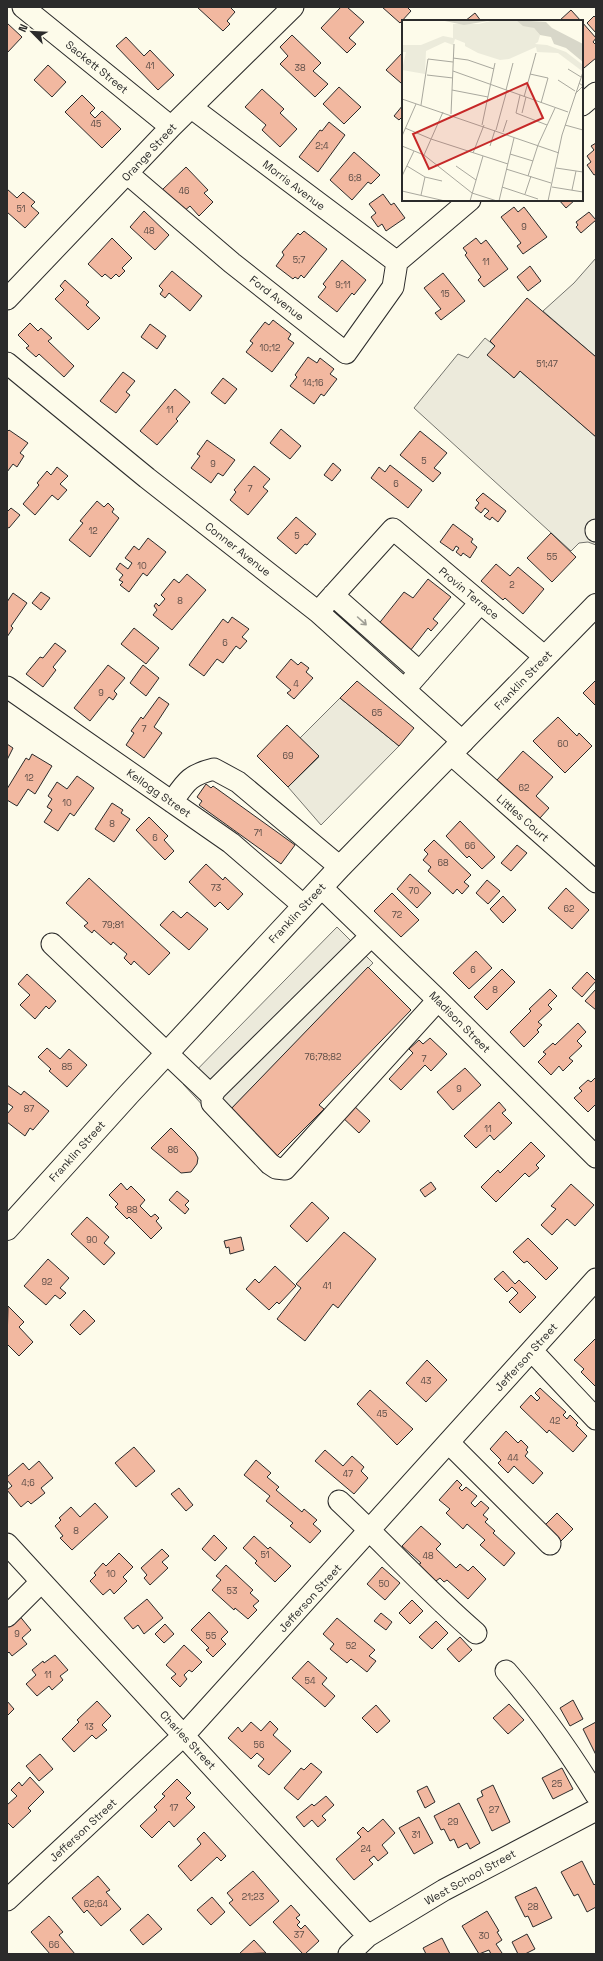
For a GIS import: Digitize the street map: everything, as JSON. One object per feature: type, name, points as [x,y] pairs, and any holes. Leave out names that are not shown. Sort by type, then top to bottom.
[{"type":"main road","name":"Franklin Street","points":[[7,1229],[167,1053],[340,867],[596,605]]},
{"type":"street","name":"Sackett Street","points":[[23,7],[171,127]]},
{"type":"street","name":"Orange Street","points":[[7,299],[128,174],[171,127],[293,7]]},
{"type":"street","points":[[583,104],[596,93]]},
{"type":"street","name":"Morris Avenue","points":[[192,108],[396,262]]},
{"type":"street","name":"Ford Avenue","points":[[128,174],[232,263],[346,352],[393,287],[396,262]]},
{"type":"street","points":[[396,262],[469,201]]},
{"type":"street","name":"Conner Avenue","points":[[7,363],[147,478],[318,612],[404,690],[457,748]]},
{"type":"street","name":"Provin Terrace","points":[[333,595],[393,529],[545,657]]},
{"type":"street","points":[[318,612],[333,595],[420,672]]},
{"type":"street","points":[[404,690],[480,602]]},
{"type":"street","name":"Kellogg Street","points":[[7,687],[231,843],[304,906]]},
{"type":"street","name":"Littles Court","points":[[457,748],[596,882]]},
{"type":"street","points":[[172,802],[187,781],[198,773],[214,769],[238,782],[340,867]]},
{"type":"street","name":"Madison Street","points":[[322,888],[438,1000],[596,1157]]},
{"type":"street","points":[[370,936],[215,1090],[212,1096],[212,1103],[270,1164],[276,1168],[285,1169],[438,1000]]},
{"type":"street","points":[[52,944],[212,1096]]},
{"type":"street","name":"Jefferson Street","points":[[7,1900],[184,1735],[596,1280]]},
{"type":"street","points":[[532,1351],[596,1419]]},
{"type":"street","points":[[449,1443],[495,1491],[550,1544]]},
{"type":"street","points":[[339,1501],[370,1530],[448,1609],[476,1633]]},
{"type":"street","name":"Charles Street","points":[[7,1544],[368,1936]]},
{"type":"street","points":[[7,1616],[41,1582]]},
{"type":"street","points":[[506,1671],[563,1742],[596,1795]]},
{"type":"street","name":"West School Street","points":[[349,1954],[368,1936],[444,1890],[596,1810]]},
{"type":"shaded area","points":[[596,258],[596,357],[543,311],[574,283]]},
{"type":"shaded area","points":[[485,338],[495,346],[488,355],[514,378],[520,371],[596,437],[596,545],[588,542],[579,543],[571,551],[414,408],[458,354],[468,358]]},
{"type":"shaded area","points":[[340,698],[399,746],[321,825],[288,787],[319,757],[300,738]]},
{"type":"shaded area","points":[[337,927],[373,963],[219,1123],[183,1084]]},
{"type":"building","points":[[197,7],[230,7],[235,12],[227,21],[230,24],[223,31]]},
{"type":"building","points":[[341,7],[347,7],[364,22],[349,38],[356,44],[347,53],[321,28]]},
{"type":"building","points":[[382,7],[407,7],[411,11],[400,23]]},
{"type":"building","points":[[571,10],[580,20],[560,20]]},
{"type":"building","points":[[475,13],[480,20],[466,20]]},
{"type":"building","points":[[594,16],[596,18],[596,33],[587,23]]},
{"type":"building","points":[[7,23],[22,37],[7,53]]},
{"type":"building","points":[[583,23],[596,38],[593,42],[596,45],[596,58],[584,68]]},
{"type":"building","points":[[292,35],[321,63],[313,71],[328,84],[315,97],[280,64],[288,56],[280,47]]},
{"type":"building","points":[[126,37],[144,56],[150,50],[174,75],[158,90],[116,46]]},
{"type":"building","points":[[402,53],[402,82],[401,83],[386,70]]},
{"type":"building","points":[[48,65],[66,82],[52,97],[34,80]]},
{"type":"building","points":[[339,87],[361,107],[344,124],[323,104]]},
{"type":"building","points":[[262,89],[284,109],[280,113],[297,129],[280,147],[262,130],[266,125],[245,107]]},
{"type":"building","points":[[82,95],[95,108],[90,113],[95,118],[102,111],[121,129],[102,148],[65,112]]},
{"type":"building","points":[[402,106],[402,117],[399,120],[394,116]]},
{"type":"building","points":[[329,122],[345,135],[318,172],[299,157],[320,130],[322,131]]},
{"type":"building","points":[[596,143],[596,174],[594,175],[587,165],[591,162],[587,156],[594,150],[591,146]]},
{"type":"building","points":[[354,152],[380,175],[371,184],[368,182],[352,200],[330,180]]},
{"type":"building","points":[[186,167],[208,190],[204,193],[213,202],[199,216],[190,206],[183,212],[162,190]]},
{"type":"building","points":[[7,189],[17,198],[23,192],[35,202],[31,206],[39,213],[25,228],[7,212]]},
{"type":"building","points":[[383,194],[391,205],[394,203],[405,218],[386,231],[382,224],[378,227],[371,217],[376,213],[369,204]]},
{"type":"building","points":[[560,201],[574,201],[566,208]]},
{"type":"building","points":[[514,207],[518,212],[524,207],[547,237],[523,254],[517,246],[521,243],[501,217]]},
{"type":"building","points":[[144,211],[169,235],[155,250],[130,227]]},
{"type":"building","points":[[589,212],[596,220],[581,233],[576,227],[578,225],[576,222]]},
{"type":"building","points":[[304,231],[327,249],[304,278],[301,275],[298,279],[295,277],[293,279],[276,266],[284,255],[282,252],[298,233],[300,235]]},
{"type":"building","points":[[112,238],[132,258],[122,268],[125,271],[119,277],[116,274],[111,279],[105,274],[102,277],[88,264]]},
{"type":"building","points":[[476,238],[481,244],[486,240],[508,269],[484,287],[478,280],[481,277],[465,255],[467,253],[463,248]]},
{"type":"building","points":[[342,260],[366,280],[354,295],[352,293],[337,312],[318,297],[326,287],[323,284]]},
{"type":"building","points":[[530,266],[541,281],[528,291],[517,277]]},
{"type":"building","points":[[172,271],[202,296],[190,311],[169,293],[165,298],[160,294],[163,290],[159,286]]},
{"type":"building","points":[[443,273],[465,301],[441,320],[435,313],[441,309],[424,288]]},
{"type":"building","points":[[65,280],[89,302],[86,305],[100,318],[88,330],[55,299],[64,290],[60,286]]},
{"type":"building","points":[[527,298],[596,357],[596,437],[520,371],[514,378],[487,355],[495,346],[490,341]]},
{"type":"building","points":[[273,320],[291,334],[288,339],[294,343],[272,372],[246,352],[253,343],[250,341],[265,322],[269,325]]},
{"type":"building","points":[[30,323],[38,331],[41,328],[52,338],[48,341],[74,366],[64,377],[39,354],[36,357],[26,348],[29,346],[18,335]]},
{"type":"building","points":[[150,324],[166,336],[157,349],[141,337]]},
{"type":"building","points":[[308,357],[317,363],[320,358],[334,369],[330,374],[337,379],[324,396],[321,394],[314,404],[290,386],[297,377],[295,375]]},
{"type":"building","points":[[123,372],[135,381],[126,392],[130,395],[116,413],[100,401]]},
{"type":"building","points":[[223,378],[237,389],[225,404],[211,393]]},
{"type":"building","points":[[175,389],[190,402],[176,419],[178,421],[157,445],[140,431]]},
{"type":"building","points":[[281,429],[301,446],[290,459],[270,443]]},
{"type":"building","points":[[9,430],[28,443],[20,453],[24,456],[17,467],[13,464],[7,472],[7,432]]},
{"type":"building","points":[[420,431],[447,453],[434,468],[441,473],[433,482],[400,455]]},
{"type":"building","points":[[207,440],[235,460],[223,476],[218,473],[211,483],[191,468],[200,456],[197,454]]},
{"type":"building","points":[[333,463],[341,470],[332,481],[324,475]]},
{"type":"building","points":[[390,465],[422,490],[408,508],[371,478],[379,467],[385,472]]},
{"type":"building","points":[[254,466],[270,479],[263,487],[268,491],[248,515],[230,500],[236,492],[234,490]]},
{"type":"building","points":[[57,467],[68,476],[60,484],[67,490],[58,500],[52,495],[35,515],[23,504],[39,485],[37,483],[47,471],[51,475]]},
{"type":"building","points":[[483,493],[506,511],[498,522],[492,517],[490,520],[484,516],[489,511],[485,508],[481,513],[475,508],[479,503],[476,500]]},
{"type":"building","points":[[97,501],[104,507],[108,503],[114,509],[112,512],[119,518],[90,557],[69,540],[83,523],[80,521]]},
{"type":"building","points":[[11,508],[20,515],[9,528],[7,527],[7,512]]},
{"type":"building","points":[[296,517],[316,534],[307,545],[305,544],[296,554],[277,538]]},
{"type":"building","points":[[453,524],[473,539],[471,542],[477,547],[470,558],[463,553],[461,556],[456,552],[459,548],[456,546],[453,551],[440,542]]},
{"type":"building","points":[[551,533],[576,557],[552,582],[527,558]]},
{"type":"building","points":[[148,538],[166,552],[147,576],[143,573],[129,592],[120,585],[123,582],[119,580],[123,575],[116,569],[120,563],[128,569],[132,563],[125,558],[134,546],[139,550]]},
{"type":"building","points":[[496,564],[510,576],[518,567],[544,589],[523,614],[505,598],[503,600],[481,581]]},
{"type":"building","points":[[187,574],[206,590],[172,630],[153,615],[157,610],[154,606],[156,603],[159,606],[165,599],[161,595],[174,579],[179,583]]},
{"type":"building","points":[[428,579],[451,597],[433,619],[438,623],[431,631],[428,628],[410,651],[377,626],[404,592],[413,598]]},
{"type":"building","points":[[41,592],[50,598],[41,610],[32,603]]},
{"type":"building","points":[[13,593],[27,603],[11,626],[13,628],[7,637],[7,602]]},
{"type":"building","points":[[232,617],[249,629],[242,637],[247,641],[240,649],[236,646],[223,663],[217,659],[204,676],[189,665],[223,619],[228,623]]},
{"type":"building","points":[[134,628],[159,648],[146,664],[121,644]]},
{"type":"building","points":[[55,643],[66,651],[53,667],[56,670],[43,687],[26,674],[40,657],[43,658]]},
{"type":"building","points":[[291,659],[298,665],[301,662],[309,668],[306,672],[313,678],[294,699],[287,693],[291,690],[276,677]]},
{"type":"building","points":[[108,665],[125,678],[114,691],[117,694],[113,700],[109,697],[90,721],[74,708]]},
{"type":"building","points":[[143,665],[159,678],[146,696],[130,683]]},
{"type":"building","points":[[596,680],[596,706],[583,693]]},
{"type":"building","points":[[357,681],[414,728],[399,746],[340,698]]},
{"type":"building","points":[[159,697],[169,704],[154,727],[162,733],[144,758],[126,745],[134,733],[131,731],[141,717],[143,719]]},
{"type":"building","points":[[558,717],[577,736],[579,733],[592,746],[565,773],[533,741]]},
{"type":"building","points":[[287,725],[319,756],[288,787],[257,756]]},
{"type":"building","points":[[7,744],[13,748],[7,760]]},
{"type":"building","points":[[523,751],[553,777],[536,796],[549,808],[540,818],[497,780]]},
{"type":"building","points":[[32,754],[52,766],[35,794],[28,789],[17,806],[7,800],[7,789],[26,758],[29,760]]},
{"type":"building","points":[[77,776],[94,788],[74,816],[70,813],[58,831],[44,822],[52,810],[47,807],[52,799],[48,796],[57,782],[67,789]]},
{"type":"building","points":[[206,784],[211,788],[213,786],[295,845],[281,864],[199,805],[202,801],[197,797]]},
{"type":"building","points":[[112,803],[123,810],[121,813],[130,819],[114,842],[95,829]]},
{"type":"building","points":[[149,817],[168,836],[164,840],[174,851],[165,860],[136,830]]},
{"type":"building","points":[[460,821],[495,857],[482,869],[469,856],[467,858],[446,836]]},
{"type":"building","points":[[434,840],[471,875],[464,882],[469,886],[462,894],[457,889],[453,894],[428,871],[431,867],[423,860],[428,854],[424,850]]},
{"type":"building","points":[[517,845],[527,853],[511,871],[501,863]]},
{"type":"building","points":[[206,864],[223,880],[225,877],[243,894],[228,910],[220,902],[215,907],[189,882]]},
{"type":"building","points":[[410,874],[431,893],[417,908],[397,889]]},
{"type":"building","points":[[89,878],[170,953],[149,975],[134,961],[131,965],[124,958],[127,954],[113,942],[111,945],[94,930],[92,933],[84,926],[88,923],[66,903]]},
{"type":"building","points":[[487,880],[500,891],[488,904],[476,893]]},
{"type":"building","points":[[566,888],[589,910],[572,929],[548,908]]},
{"type":"building","points":[[392,893],[419,920],[401,937],[374,911]]},
{"type":"building","points":[[503,896],[516,910],[503,923],[490,909]]},
{"type":"building","points":[[173,911],[181,918],[187,912],[208,929],[189,950],[160,925]]},
{"type":"building","points":[[476,951],[492,968],[469,989],[453,973]]},
{"type":"building","points":[[368,967],[411,1010],[319,1105],[324,1109],[276,1157],[229,1111]]},
{"type":"building","points":[[502,969],[515,982],[487,1010],[474,997]]},
{"type":"building","points":[[587,972],[596,981],[582,997],[572,988]]},
{"type":"building","points":[[27,974],[56,1001],[49,1009],[46,1006],[35,1019],[20,1005],[30,995],[18,984]]},
{"type":"building","points":[[550,989],[557,996],[548,1005],[552,1009],[538,1022],[542,1025],[537,1030],[539,1032],[524,1047],[510,1032],[531,1011],[529,1009]]},
{"type":"building","points":[[596,989],[596,1010],[585,1001]]},
{"type":"building","points":[[578,1023],[586,1032],[577,1041],[582,1046],[569,1058],[573,1061],[563,1071],[559,1066],[551,1075],[538,1062],[546,1054],[543,1052],[553,1043],[555,1045]]},
{"type":"building","points":[[430,1038],[447,1054],[431,1071],[425,1065],[401,1090],[389,1079],[413,1053],[409,1049],[419,1040],[423,1044]]},
{"type":"building","points":[[47,1048],[60,1059],[69,1049],[87,1065],[67,1087],[49,1071],[51,1069],[38,1057]]},
{"type":"building","points":[[465,1068],[481,1085],[453,1110],[437,1092]]},
{"type":"building","points":[[596,1077],[596,1106],[595,1105],[588,1112],[574,1098],[582,1091],[579,1088],[588,1080],[591,1082]]},
{"type":"building","points":[[7,1085],[21,1095],[24,1091],[49,1111],[33,1130],[30,1128],[25,1136],[7,1122],[7,1114],[13,1107],[7,1103]]},
{"type":"building","points":[[499,1102],[506,1110],[502,1113],[512,1123],[494,1140],[490,1135],[476,1148],[464,1136]]},
{"type":"building","points":[[351,1103],[370,1121],[359,1133],[340,1115]]},
{"type":"building","points":[[171,1128],[195,1152],[198,1158],[197,1164],[191,1172],[181,1173],[151,1148]]},
{"type":"building","points":[[531,1142],[545,1156],[536,1165],[539,1168],[529,1177],[525,1173],[496,1202],[481,1187],[498,1170],[500,1173]]},
{"type":"building","points":[[431,1182],[436,1189],[425,1197],[420,1190]]},
{"type":"building","points":[[121,1183],[127,1190],[131,1186],[145,1200],[140,1206],[151,1217],[155,1214],[159,1218],[156,1221],[162,1228],[151,1239],[129,1217],[127,1219],[115,1207],[118,1204],[109,1195]]},
{"type":"building","points":[[571,1184],[594,1205],[575,1226],[567,1219],[552,1235],[541,1225],[556,1209],[551,1206]]},
{"type":"building","points":[[177,1191],[189,1201],[185,1205],[189,1209],[185,1214],[169,1200]]},
{"type":"building","points":[[312,1202],[329,1218],[307,1242],[290,1226]]},
{"type":"building","points":[[87,1217],[109,1237],[104,1243],[115,1253],[104,1265],[71,1234]]},
{"type":"building","points":[[344,1232],[376,1259],[338,1308],[333,1304],[305,1341],[277,1319],[301,1288],[296,1284]]},
{"type":"building","points":[[241,1237],[244,1250],[230,1254],[229,1247],[226,1248],[224,1241]]},
{"type":"building","points":[[528,1238],[558,1268],[546,1280],[527,1261],[524,1263],[513,1252]]},
{"type":"building","points":[[48,1259],[69,1278],[60,1288],[66,1293],[60,1299],[55,1295],[46,1305],[24,1286]]},
{"type":"building","points":[[275,1266],[296,1286],[279,1304],[277,1302],[269,1310],[246,1289],[255,1279],[259,1283]]},
{"type":"building","points":[[503,1271],[515,1284],[519,1280],[536,1297],[520,1313],[509,1302],[518,1293],[512,1287],[507,1292],[494,1279]]},
{"type":"building","points":[[8,1306],[24,1322],[19,1327],[33,1342],[19,1356],[7,1344]]},
{"type":"building","points":[[84,1310],[95,1321],[80,1335],[70,1325]]},
{"type":"building","points":[[595,1339],[596,1387],[581,1372],[584,1369],[574,1360]]},
{"type":"building","points":[[427,1360],[447,1380],[426,1402],[406,1383]]},
{"type":"building","points":[[540,1388],[566,1412],[563,1415],[567,1419],[570,1415],[578,1423],[576,1425],[587,1436],[573,1452],[549,1430],[547,1433],[520,1407],[531,1395],[537,1401],[540,1398],[535,1393]]},
{"type":"building","points":[[370,1390],[413,1429],[397,1445],[357,1404]]},
{"type":"building","points":[[506,1431],[518,1443],[521,1440],[528,1447],[526,1450],[528,1452],[525,1456],[543,1473],[533,1484],[514,1466],[508,1473],[498,1463],[501,1460],[490,1449]]},
{"type":"building","points":[[134,1447],[155,1471],[136,1487],[115,1463]]},
{"type":"building","points":[[325,1450],[343,1466],[352,1456],[364,1467],[361,1471],[368,1478],[354,1494],[315,1461]]},
{"type":"building","points":[[256,1460],[271,1473],[267,1477],[279,1487],[276,1490],[302,1512],[304,1509],[317,1520],[313,1524],[321,1531],[310,1543],[290,1526],[293,1523],[266,1501],[270,1496],[244,1475]]},
{"type":"building","points":[[39,1461],[53,1478],[41,1488],[45,1493],[31,1504],[28,1501],[21,1507],[7,1490],[12,1486],[7,1480],[7,1477],[23,1463],[29,1470]]},
{"type":"building","points":[[457,1480],[462,1485],[459,1488],[462,1491],[466,1487],[477,1496],[471,1503],[475,1507],[481,1501],[489,1508],[483,1515],[488,1519],[485,1522],[495,1531],[493,1533],[515,1553],[504,1566],[480,1545],[485,1540],[467,1524],[463,1529],[446,1513],[450,1509],[439,1500]]},
{"type":"building","points":[[179,1488],[193,1505],[186,1511],[171,1494]]},
{"type":"building","points":[[95,1503],[108,1517],[72,1550],[60,1538],[63,1536],[55,1526],[61,1520],[59,1518],[71,1507],[80,1517]]},
{"type":"building","points":[[557,1513],[573,1529],[560,1542],[544,1526]]},
{"type":"building","points":[[421,1526],[441,1544],[436,1549],[456,1568],[460,1564],[468,1571],[473,1566],[486,1579],[468,1599],[447,1580],[444,1582],[440,1578],[436,1581],[418,1565],[421,1563],[402,1546]]},
{"type":"building","points":[[214,1535],[227,1548],[215,1561],[202,1549]]},
{"type":"building","points":[[254,1536],[268,1549],[270,1547],[291,1566],[275,1582],[255,1563],[257,1561],[243,1548]]},
{"type":"building","points":[[162,1549],[169,1556],[162,1562],[168,1568],[150,1585],[144,1578],[147,1575],[141,1568]]},
{"type":"building","points":[[119,1553],[133,1567],[123,1577],[127,1581],[114,1594],[110,1589],[103,1595],[90,1581],[96,1575],[94,1573],[103,1563],[106,1566]]},
{"type":"building","points":[[226,1565],[253,1590],[250,1593],[259,1601],[253,1606],[257,1610],[248,1619],[235,1608],[234,1610],[212,1590],[221,1580],[216,1576]]},
{"type":"building","points":[[382,1567],[400,1583],[385,1600],[367,1584]]},
{"type":"building","points":[[147,1599],[163,1618],[144,1634],[138,1625],[133,1629],[124,1618]]},
{"type":"building","points":[[412,1600],[423,1611],[410,1624],[399,1613]]},
{"type":"building","points":[[209,1612],[228,1632],[221,1639],[226,1644],[213,1657],[206,1650],[209,1648],[191,1630]]},
{"type":"building","points":[[381,1613],[392,1622],[386,1630],[374,1621]]},
{"type":"building","points":[[18,1614],[31,1630],[22,1638],[27,1644],[12,1656],[9,1652],[7,1654],[7,1623]]},
{"type":"building","points":[[337,1618],[375,1650],[369,1656],[376,1661],[367,1672],[351,1659],[347,1663],[330,1649],[334,1644],[323,1634]]},
{"type":"building","points":[[436,1621],[448,1633],[432,1649],[419,1637]]},
{"type":"building","points":[[165,1624],[174,1634],[164,1643],[155,1634]]},
{"type":"building","points":[[460,1637],[472,1650],[459,1662],[447,1649]]},
{"type":"building","points":[[184,1645],[202,1662],[192,1672],[189,1670],[184,1675],[187,1679],[180,1687],[171,1678],[176,1674],[166,1665]]},
{"type":"building","points":[[55,1655],[68,1670],[60,1676],[63,1680],[52,1690],[49,1686],[37,1696],[26,1684],[36,1675],[32,1670],[43,1661],[44,1663]]},
{"type":"building","points":[[308,1661],[327,1678],[322,1684],[335,1696],[325,1707],[292,1678]]},
{"type":"building","points":[[573,1700],[583,1719],[570,1726],[560,1708]]},
{"type":"building","points":[[7,1701],[14,1709],[7,1716]]},
{"type":"building","points":[[97,1701],[111,1716],[102,1725],[107,1730],[96,1739],[92,1735],[74,1752],[62,1739],[79,1722],[77,1720]]},
{"type":"building","points":[[509,1704],[524,1720],[508,1734],[493,1718]]},
{"type":"building","points":[[376,1705],[390,1721],[377,1733],[362,1718]]},
{"type":"building","points":[[270,1721],[278,1729],[273,1735],[291,1751],[269,1775],[258,1766],[264,1759],[257,1753],[251,1759],[228,1738],[238,1727],[242,1732],[251,1722],[261,1731]]},
{"type":"building","points":[[596,1722],[596,1755],[583,1729]]},
{"type":"building","points":[[40,1754],[53,1769],[39,1781],[26,1766]]},
{"type":"building","points":[[311,1763],[322,1772],[298,1800],[284,1788],[301,1768],[304,1770]]},
{"type":"building","points":[[562,1768],[573,1789],[553,1799],[542,1778]]},
{"type":"building","points":[[30,1777],[44,1792],[28,1808],[31,1811],[13,1828],[7,1822],[7,1805],[17,1796],[11,1790],[19,1782],[22,1786]]},
{"type":"building","points":[[177,1779],[191,1793],[186,1798],[195,1807],[174,1827],[169,1821],[152,1838],[140,1826],[157,1810],[154,1807],[165,1796],[162,1794]]},
{"type":"building","points":[[493,1785],[510,1822],[492,1831],[477,1799],[483,1796],[481,1791]]},
{"type":"building","points":[[427,1786],[435,1802],[425,1808],[417,1791]]},
{"type":"building","points":[[326,1796],[334,1805],[322,1816],[326,1820],[318,1827],[312,1820],[304,1827],[296,1817],[312,1804],[314,1806]]},
{"type":"building","points":[[459,1803],[480,1843],[470,1849],[467,1843],[458,1848],[454,1839],[450,1841],[444,1829],[441,1830],[434,1816]]},
{"type":"building","points":[[419,1817],[433,1843],[414,1854],[399,1828]]},
{"type":"building","points":[[383,1819],[395,1833],[382,1845],[388,1853],[378,1861],[374,1856],[369,1860],[373,1864],[354,1880],[336,1859],[361,1837],[357,1833],[363,1827],[368,1832]]},
{"type":"building","points":[[204,1832],[226,1856],[221,1861],[217,1857],[191,1881],[178,1866],[201,1844],[197,1839]]},
{"type":"building","points":[[582,1861],[594,1885],[596,1883],[596,1907],[587,1912],[578,1894],[574,1896],[561,1872]]},
{"type":"building","points":[[253,1871],[279,1901],[250,1926],[229,1903],[233,1900],[227,1893]]},
{"type":"building","points":[[98,1876],[110,1890],[106,1892],[121,1909],[101,1926],[87,1910],[84,1913],[72,1898]]},
{"type":"building","points":[[536,1887],[552,1918],[533,1927],[528,1916],[525,1917],[515,1897]]},
{"type":"building","points":[[212,1897],[225,1912],[211,1925],[197,1910]]},
{"type":"building","points":[[291,1905],[300,1915],[296,1918],[300,1922],[297,1925],[301,1929],[305,1925],[319,1941],[305,1954],[303,1954],[273,1922]]},
{"type":"building","points":[[487,1911],[499,1931],[497,1932],[502,1940],[496,1944],[502,1953],[499,1954],[491,1954],[489,1950],[479,1954],[462,1926]]},
{"type":"building","points":[[148,1914],[162,1929],[143,1945],[130,1930]]},
{"type":"building","points":[[49,1916],[63,1932],[59,1935],[75,1954],[50,1954],[31,1932]]},
{"type":"building","points":[[527,1934],[535,1949],[525,1954],[518,1954],[512,1942]]},
{"type":"building","points":[[442,1938],[450,1954],[426,1954],[423,1948]]},
{"type":"building","points":[[254,1940],[266,1953],[239,1954]]}]
